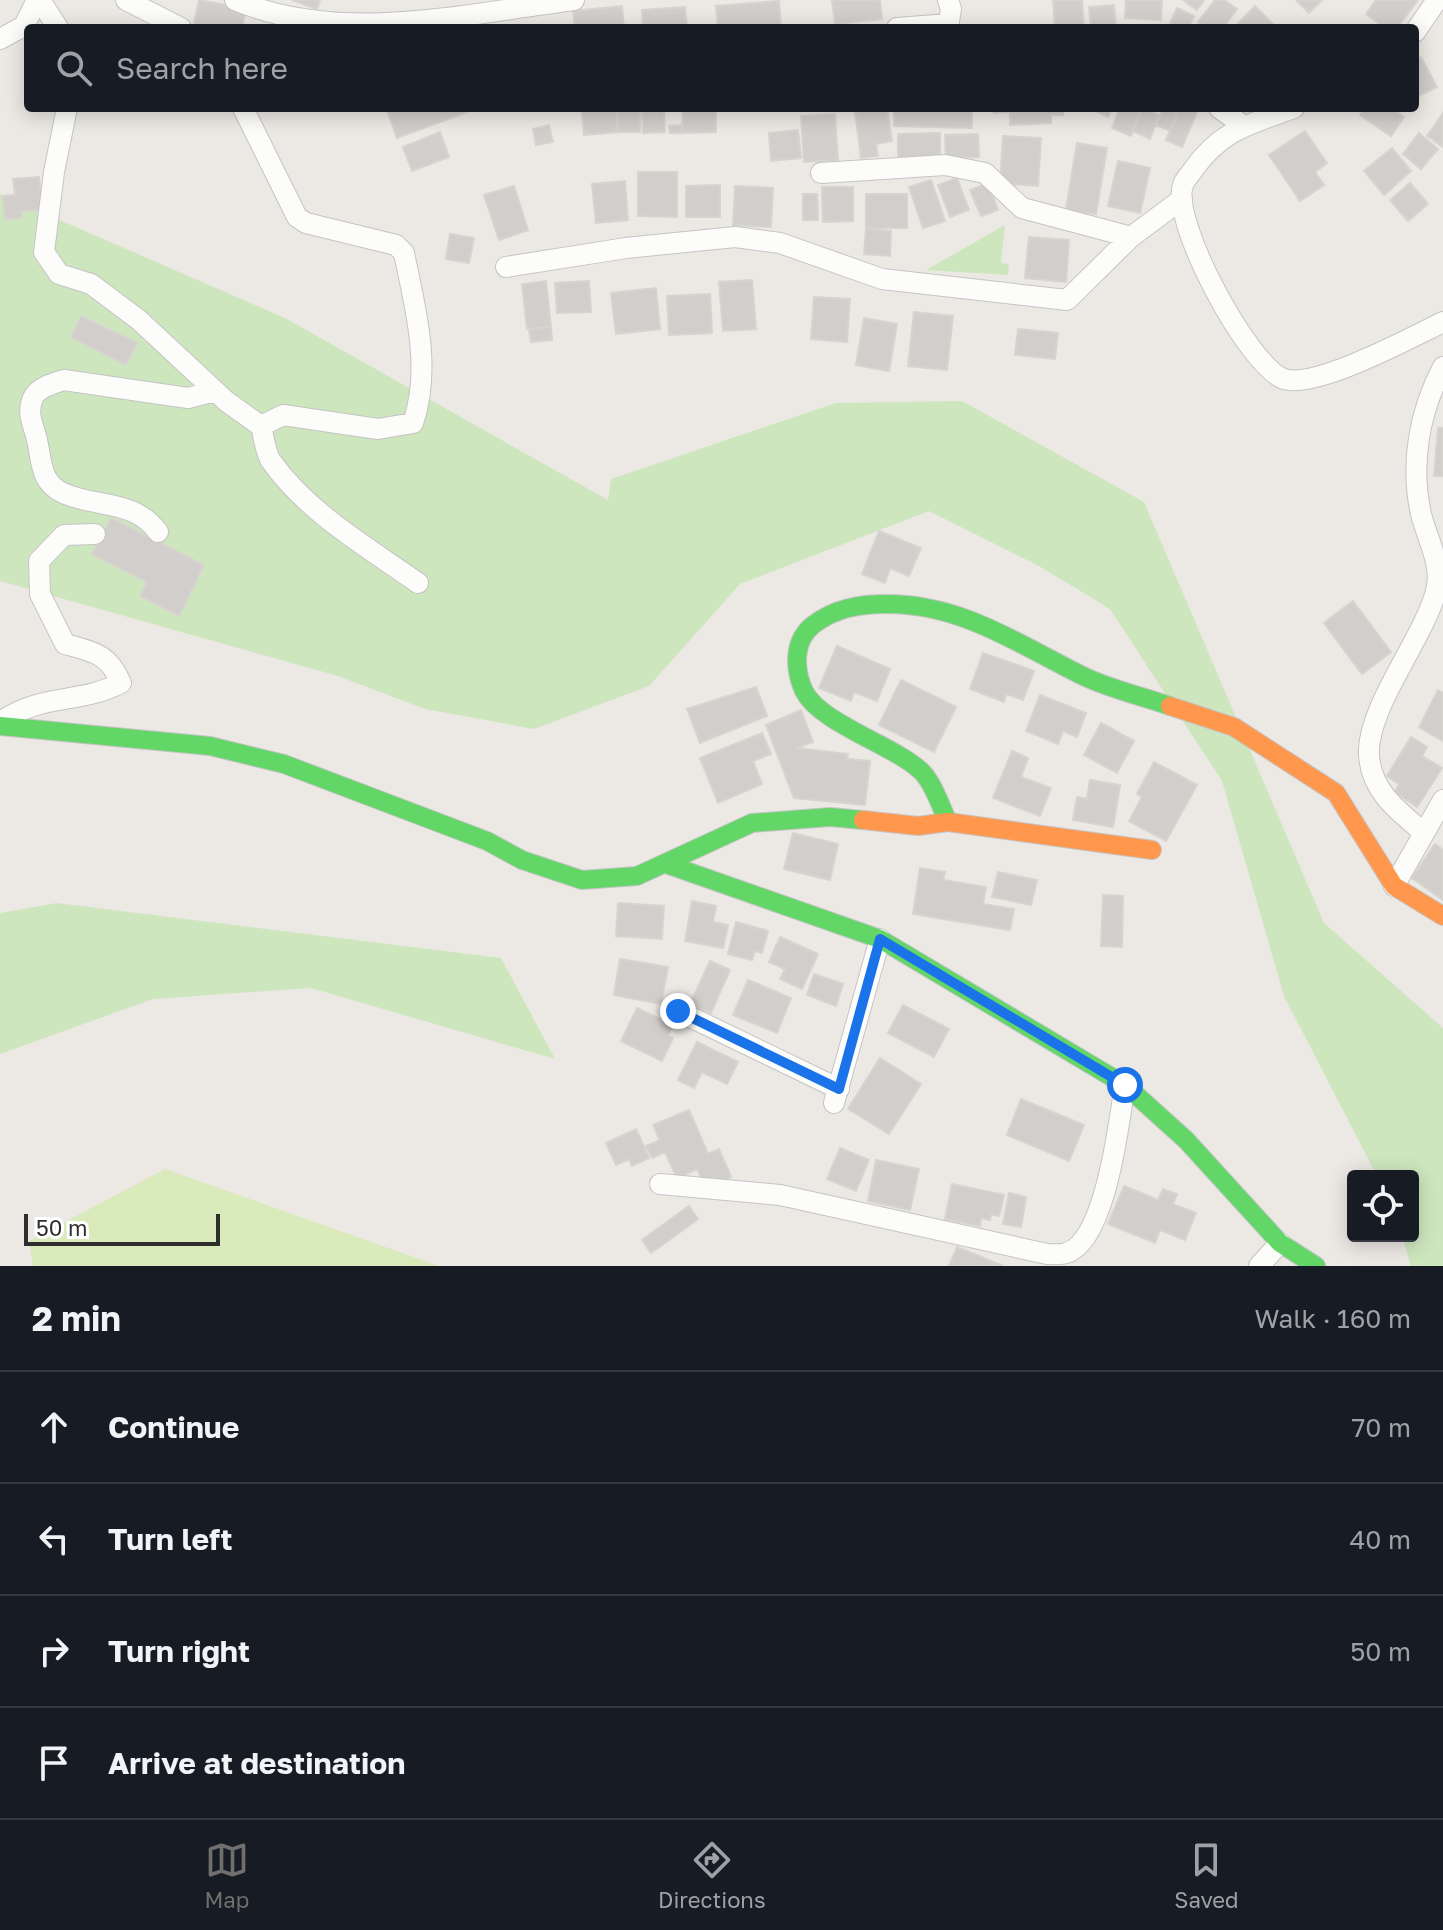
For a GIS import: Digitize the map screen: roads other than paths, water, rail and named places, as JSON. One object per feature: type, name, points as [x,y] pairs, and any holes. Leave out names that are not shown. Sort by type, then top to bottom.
[{"type":"street","points":[[25,24],[39,0],[55,24]]},
{"type":"street","points":[[235,0],[310,23],[424,19],[574,0]]},
{"type":"street","points":[[948,0],[948,24]]},
{"type":"street","points":[[1419,26],[1437,0]]},
{"type":"street","points":[[143,2],[175,24]]},
{"type":"street","points":[[0,39],[24,26]]},
{"type":"street","points":[[66,112],[54,172],[44,252],[59,274],[91,284],[127,311],[215,391],[261,426],[269,459],[304,496],[326,518],[418,583]]},
{"type":"street","points":[[245,112],[297,217],[306,223],[389,243],[404,253],[421,333],[419,408],[413,423],[378,429],[283,415],[261,426]]},
{"type":"street","points":[[1225,112],[1244,126]]},
{"type":"street","points":[[1283,112],[1224,135],[1182,185],[1182,199],[1194,245],[1243,338],[1264,364],[1284,379],[1311,379],[1443,322]]},
{"type":"street","points":[[821,173],[945,165],[985,173],[1022,208],[1131,237]]},
{"type":"street","points":[[506,267],[626,248],[735,237],[780,243],[882,279],[1067,300],[1131,237],[1182,199]]},
{"type":"street","points":[[1423,832],[1386,801],[1368,754],[1376,720],[1437,590],[1437,565],[1416,487],[1418,438],[1427,397],[1443,367]]},
{"type":"street","points":[[158,532],[149,519],[119,505],[63,493],[47,481],[29,416],[34,396],[48,385],[64,380],[188,398],[215,391]]},
{"type":"street","points":[[0,724],[25,706],[52,699],[98,695],[121,683],[113,663],[91,651],[65,644],[40,594],[39,561],[64,535],[95,534]]},
{"type":"street","points":[[948,822],[923,773],[828,714],[806,695],[796,671],[798,648],[803,633],[823,617],[858,604],[921,604],[972,618],[1087,678],[1234,727],[1336,793],[1394,886],[1443,916]]},
{"type":"street","points":[[0,724],[210,746],[284,764],[487,841],[522,860],[582,880],[637,876],[669,865],[710,841],[752,823],[830,817],[918,826],[948,822],[1152,850]]},
{"type":"street","points":[[1394,886],[1443,800]]},
{"type":"street","points":[[669,865],[880,939],[1125,1085],[1186,1140],[1280,1243],[1316,1266]]},
{"type":"street","points":[[678,1011],[836,1096],[880,939]]},
{"type":"street","points":[[660,1184],[780,1195],[1047,1254],[1068,1253],[1083,1239],[1108,1189],[1125,1085]]},
{"type":"street","points":[[1259,1266],[1280,1243]]}]
